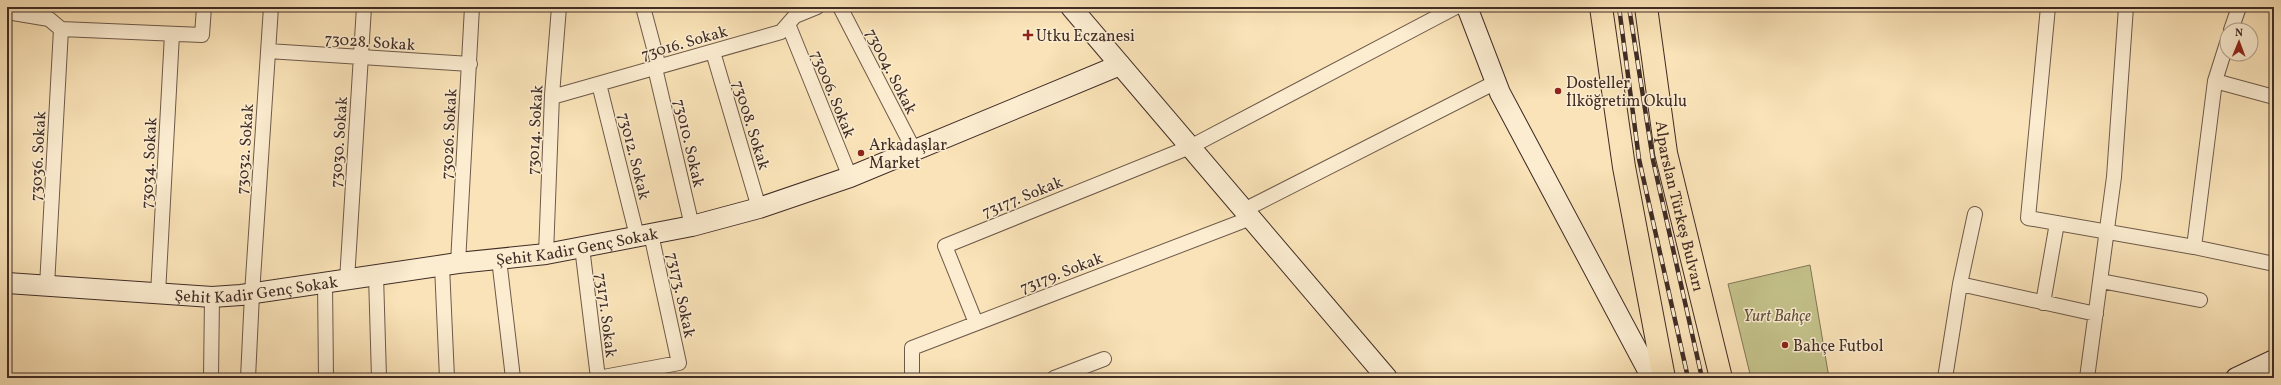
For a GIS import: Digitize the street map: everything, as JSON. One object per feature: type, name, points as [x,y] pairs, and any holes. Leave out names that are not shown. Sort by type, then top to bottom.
[{"type":"main road","points":[[1071,7],[1387,378]]},
{"type":"main road","points":[[1467,7],[1496,82],[1562,211],[1652,378]]},
{"type":"main road","points":[[1601,7],[1624,167],[1664,378]]},
{"type":"main road","name":"Alparslan Türkeş Bulvarı","points":[[1646,7],[1666,153],[1721,378]]},
{"type":"main road","name":"Şehit Kadir Genç Sokak","points":[[7,283],[212,297],[252,294],[376,275],[546,254],[692,226],[759,208],[850,177],[1120,65]]},
{"type":"main road","points":[[2236,378],[2274,360]]},
{"type":"street","points":[[7,12],[49,19],[61,29],[202,35],[204,7]]},
{"type":"street","name":"73032. Sokak","points":[[248,378],[252,294],[271,7]]},
{"type":"street","name":"73030. Sokak","points":[[347,280],[364,7]]},
{"type":"street","name":"73026. Sokak","points":[[447,378],[450,265],[470,64],[472,7]]},
{"type":"street","name":"73014. Sokak","points":[[546,254],[552,97],[558,7]]},
{"type":"street","name":"73010. Sokak","points":[[643,7],[692,226]]},
{"type":"street","name":"73016. Sokak","points":[[552,97],[781,32],[794,16],[817,7]]},
{"type":"street","name":"73004. Sokak","points":[[840,7],[914,150]]},
{"type":"street","points":[[1190,147],[1456,7]]},
{"type":"street","points":[[2048,7],[2028,218],[2194,246],[2274,264]]},
{"type":"street","points":[[2087,378],[2114,177],[2126,7]]},
{"type":"street","points":[[2234,22],[2239,7]]},
{"type":"street","name":"73006. Sokak","points":[[788,24],[850,177]]},
{"type":"street","name":"73036. Sokak","points":[[47,286],[61,29]]},
{"type":"street","name":"73034. Sokak","points":[[158,294],[172,34]]},
{"type":"street","name":"73028. Sokak","points":[[268,51],[470,64]]},
{"type":"street","name":"73008. Sokak","points":[[713,52],[759,208]]},
{"type":"street","points":[[2194,246],[2215,81],[2221,62]]},
{"type":"street","points":[[2215,81],[2274,97]]},
{"type":"street","name":"73179. Sokak","points":[[912,378],[912,348],[1247,214],[1496,82]]},
{"type":"street","name":"73012. Sokak","points":[[599,84],[644,235]]},
{"type":"street","name":"73177. Sokak","points":[[976,323],[945,246],[1190,147]]},
{"type":"street","points":[[1945,378],[1960,284],[1975,214]]},
{"type":"street","points":[[2043,302],[2057,224]]},
{"type":"street","name":"73173. Sokak","points":[[644,235],[679,363]]},
{"type":"street","name":"73171. Sokak","points":[[582,247],[598,378],[679,363]]},
{"type":"street","points":[[499,259],[513,378]]},
{"type":"street","points":[[376,275],[379,378]]},
{"type":"street","points":[[2101,281],[2200,300]]},
{"type":"street","points":[[326,283],[326,378]]},
{"type":"street","points":[[1960,284],[2096,314]]},
{"type":"street","points":[[211,378],[212,297]]},
{"type":"street","points":[[1054,378],[1104,359]]},
{"type":"green space","name":"Yurt Bahçe","points":[[1810,265],[1829,378],[1751,378],[1728,284]]},
{"type":"railway","points":[[1619,7],[1639,159],[1688,378]]},
{"type":"railway","points":[[1629,7],[1653,160],[1702,378]]},
{"type":"place","name":"Utku Eczanesi","points":[[1028,35]]},
{"type":"place","name":"Dosteller İlköğretim Okulu","points":[[1558,91]]},
{"type":"place","name":"Arkadaşlar Market","points":[[861,153]]},
{"type":"place","name":"Bahçe Futbol","points":[[1785,345]]}]
